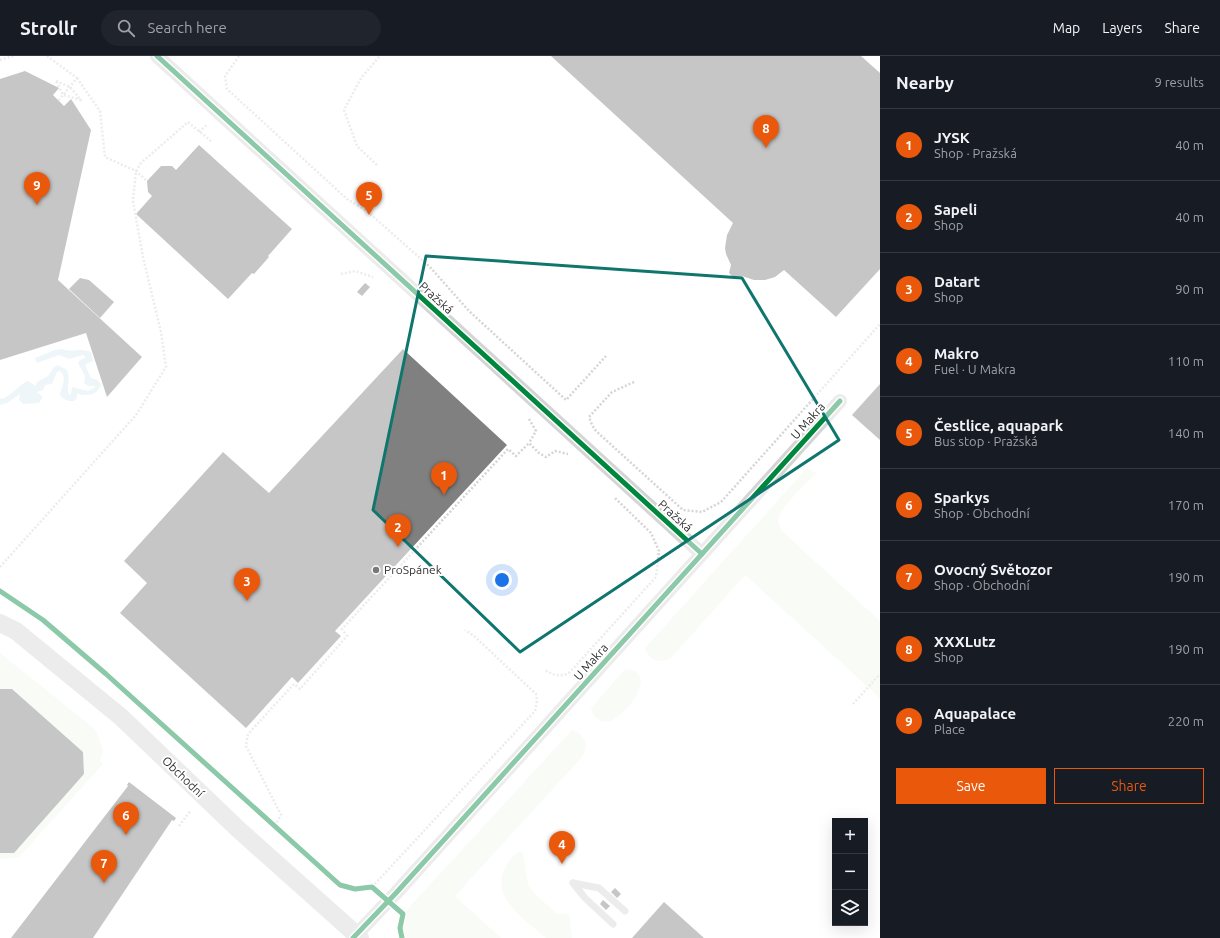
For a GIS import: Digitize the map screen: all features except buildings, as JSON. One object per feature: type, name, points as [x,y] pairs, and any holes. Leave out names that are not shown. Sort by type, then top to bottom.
[{"type":"street","name":"Pražská","points":[[157,56],[702,554]]},
{"type":"street","name":"U Makra","points":[[357,937],[840,401]]},
{"type":"street","name":"Obchodní","points":[[0,622],[16,631],[121,717],[238,829],[357,937]]},
{"type":"lane","points":[[613,924],[585,898],[573,883],[599,888],[625,911]]},
{"type":"path","points":[[0,60],[13,56]]},
{"type":"path","points":[[47,56],[77,78],[100,111],[105,157],[136,171],[148,181]]},
{"type":"path","points":[[239,56],[225,76],[227,89],[347,199],[368,212],[430,267],[469,311],[566,400],[606,356]]},
{"type":"path","points":[[377,165],[357,146],[344,110],[361,78],[380,56]]},
{"type":"path","points":[[58,100],[77,78]]},
{"type":"path","points":[[56,81],[70,87],[81,100],[63,95],[56,81]]},
{"type":"path","points":[[0,567],[136,415],[166,367],[161,332],[143,257],[133,201],[136,171],[141,162],[188,122],[211,141]]},
{"type":"path","points":[[341,274],[355,270],[374,277]]},
{"type":"path","points":[[634,382],[612,392],[589,417],[592,425],[596,431],[683,510],[702,512],[721,502],[880,324]]},
{"type":"path","points":[[275,826],[281,815],[246,746],[248,734],[294,684],[300,689],[347,636],[342,629],[508,449],[516,456],[529,443],[536,431],[528,417]]},
{"type":"path","points":[[529,443],[539,453],[546,457],[555,451],[567,454],[573,459]]},
{"type":"path","points":[[546,672],[547,671],[557,676],[570,672],[656,576],[659,551],[651,533],[610,494]]},
{"type":"path","points":[[372,887],[535,711],[537,701],[536,694],[474,636],[465,630]]},
{"type":"path","points":[[853,704],[880,674]]},
{"type":"path","points":[[179,826],[191,810]]},
{"type":"highlighted area","points":[[426,256],[742,278],[839,440],[520,652],[373,510]]},
{"type":"shaded area","points":[[62,349],[91,352],[93,361],[86,364],[86,367],[91,378],[98,381],[101,385],[97,391],[88,395],[77,394],[77,398],[74,401],[68,401],[60,395],[64,377],[60,371],[57,372],[52,384],[45,385],[43,390],[37,392],[43,397],[39,403],[23,404],[19,400],[20,394],[7,403],[0,405],[0,398],[2,399],[6,397],[28,381],[36,386],[37,382],[48,376],[54,367],[58,365],[67,370],[69,377],[69,395],[71,394],[72,387],[88,391],[94,388],[95,386],[88,386],[84,383],[85,376],[78,363],[80,360],[85,358],[83,355],[69,359],[59,355],[37,363],[35,358],[55,350]]},
{"type":"shaded area","points":[[806,469],[810,469],[816,473],[781,511],[778,518],[779,526],[782,531],[880,621],[880,698],[745,575],[671,658],[659,661],[652,658],[645,648]]},
{"type":"shaded area","points":[[0,653],[96,730],[103,751],[100,762],[103,764],[19,857],[0,859],[0,853],[14,852],[84,774],[83,752],[12,689],[0,689]]},
{"type":"shaded area","points":[[625,669],[636,672],[640,678],[641,685],[638,692],[634,699],[618,717],[609,721],[599,720],[592,712],[591,708]]},
{"type":"shaded area","points":[[572,730],[580,734],[585,740],[586,744],[582,757],[455,896],[501,938],[405,938],[402,925],[406,912],[411,905]]},
{"type":"shaded area","points":[[521,851],[523,853],[528,885],[534,893],[557,914],[569,914],[572,938],[546,938],[520,916],[506,898],[502,888],[502,877],[506,866],[514,855]]},
{"type":"cycle path","points":[[157,56],[702,554]]},
{"type":"cycle path","points":[[353,938],[396,893],[840,401]]},
{"type":"cycle path","points":[[0,591],[43,620],[106,674],[340,885],[355,889],[372,887],[403,914],[400,928],[402,938]]},
{"type":"place","name":"XXXLutz","points":[[766,148]]},
{"type":"place","name":"Aquapalace","points":[[37,205]]},
{"type":"place","name":"Čestlice, aquapark","points":[[369,215]]},
{"type":"place","name":"JYSK","points":[[444,495]]},
{"type":"place","name":"Sapeli","points":[[398,547]]},
{"type":"place","name":"ProSpánek","points":[[376,570]]},
{"type":"place","name":"Datart","points":[[247,601]]},
{"type":"place","name":"Sparkys","points":[[126,835]]},
{"type":"place","name":"Makro","points":[[562,864]]},
{"type":"place","name":"Ovocný Světozor","points":[[104,883]]}]
